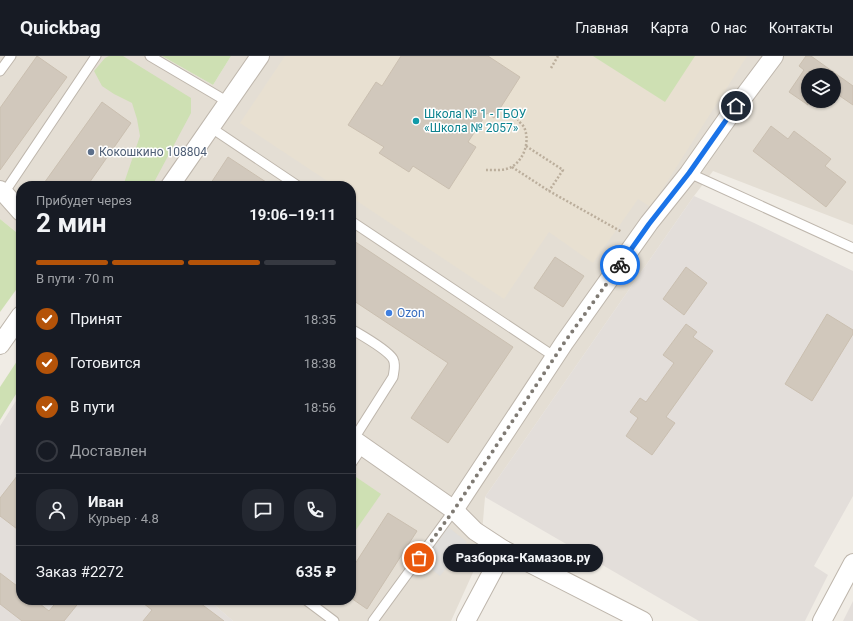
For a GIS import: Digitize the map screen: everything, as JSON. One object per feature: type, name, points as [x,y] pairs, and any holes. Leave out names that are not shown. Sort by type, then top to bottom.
[{"type":"street","points":[[173,181],[260,56]]},
{"type":"street","points":[[454,510],[555,357],[636,241],[689,173],[774,56]]},
{"type":"street","points":[[2,192],[16,207]]},
{"type":"street","points":[[0,345],[16,322]]},
{"type":"street","points":[[356,441],[454,510],[475,530],[504,550],[643,621]]},
{"type":"street","points":[[466,621],[504,550]]},
{"type":"street","points":[[822,621],[853,563]]},
{"type":"lane","points":[[0,71],[11,56]]},
{"type":"lane","points":[[2,192],[96,56]]},
{"type":"lane","points":[[150,56],[228,102]]},
{"type":"lane","points":[[210,127],[291,181]]},
{"type":"lane","points":[[689,173],[853,248]]},
{"type":"lane","points":[[356,224],[555,357]]},
{"type":"lane","points":[[356,332],[385,351],[393,359],[395,367],[393,378],[356,441]]},
{"type":"lane","points":[[373,621],[454,510]]},
{"type":"lane","points":[[313,605],[334,621]]},
{"type":"path","points":[[551,68],[558,56]]},
{"type":"path","points":[[486,170],[512,167],[523,154],[526,146],[526,136],[524,127],[518,120]]},
{"type":"path","points":[[526,146],[563,170],[549,191]]},
{"type":"path","points":[[512,167],[549,191],[636,241]]},
{"type":"shaded area","points":[[0,56],[162,56],[213,85],[231,56],[853,56],[853,225],[713,171],[694,196],[485,497],[480,557],[451,621],[233,621],[214,605],[356,605],[356,181],[16,181],[16,232],[0,219]]},
{"type":"shaded area","points":[[285,56],[747,56],[651,207],[638,199],[593,263],[549,232],[504,299],[356,200],[356,181],[327,181],[240,123]]},
{"type":"shaded area","points":[[694,196],[752,222],[853,271],[853,496],[814,566],[828,575],[805,621],[699,621],[485,497]]},
{"type":"shaded area","points":[[16,401],[16,605],[214,605],[233,621],[0,621],[0,426]]},
{"type":"shaded area","points":[[448,527],[467,542],[440,576],[421,561]]},
{"type":"shaded area","points":[[853,601],[853,621],[843,621]]},
{"type":"green space","points":[[109,56],[123,56],[191,98],[191,113],[155,181],[125,181],[140,136],[132,103],[102,86],[94,71],[105,58]]},
{"type":"green space","points":[[162,56],[231,56],[213,85]]},
{"type":"green space","points":[[593,56],[695,56],[665,102]]},
{"type":"green space","points":[[0,219],[16,232],[16,290],[0,312]]},
{"type":"green space","points":[[16,363],[16,394],[0,420],[0,387]]},
{"type":"green space","points":[[356,477],[381,494],[356,530]]},
{"type":"building","points":[[37,56],[67,77],[0,170],[0,108]]},
{"type":"building","name":"Школа № 1 - ГБОУ «Школа № 2057»","points":[[401,56],[488,56],[520,77],[494,118],[487,113],[468,142],[476,147],[449,189],[413,166],[409,172],[379,153],[384,147],[348,125],[376,82],[382,86]]},
{"type":"building","points":[[806,56],[811,56],[828,68],[802,68],[799,66]]},
{"type":"building","points":[[801,74],[801,100],[789,92]]},
{"type":"building","points":[[841,77],[853,86],[853,105],[841,97]]},
{"type":"building","points":[[102,102],[131,123],[90,181],[46,181]]},
{"type":"building","points":[[771,126],[788,139],[794,131],[831,159],[825,166],[846,182],[826,207],[753,151]]},
{"type":"building","points":[[228,157],[264,181],[212,181]]},
{"type":"building","points":[[356,242],[513,347],[448,443],[411,418],[448,363],[356,302]]},
{"type":"building","points":[[555,257],[584,276],[563,307],[534,288]]},
{"type":"building","points":[[686,267],[707,283],[684,315],[663,299]]},
{"type":"building","points":[[827,314],[853,330],[853,334],[812,401],[785,384]]},
{"type":"building","points":[[686,324],[697,332],[693,337],[713,351],[666,417],[675,423],[652,455],[626,436],[638,418],[630,412],[640,398],[646,402],[674,363],[663,355]]},
{"type":"building","points":[[16,477],[16,528],[0,516],[0,498]]},
{"type":"building","points":[[388,513],[417,531],[367,609],[356,601],[356,562]]},
{"type":"building","points":[[0,573],[16,585],[16,605],[41,605],[49,611],[54,605],[77,605],[64,621],[22,621],[0,604]]},
{"type":"building","points":[[146,605],[203,605],[224,621],[143,621],[152,610]]},
{"type":"way so far","points":[[419,558],[454,510],[564,343],[620,265]]},
{"type":"place","name":"Школа № 1 - ГБОУ «Школа № 2057»","points":[[416,121]]},
{"type":"place","name":"Кокошкино 108804","points":[[91,152]]},
{"type":"place","name":"Ozon","points":[[389,313]]},
{"type":"place","name":"Разборка-Камазов.ру","points":[[419,558]]},
{"type":"route","points":[[620,265],[649,224],[689,173],[736,106]]}]
